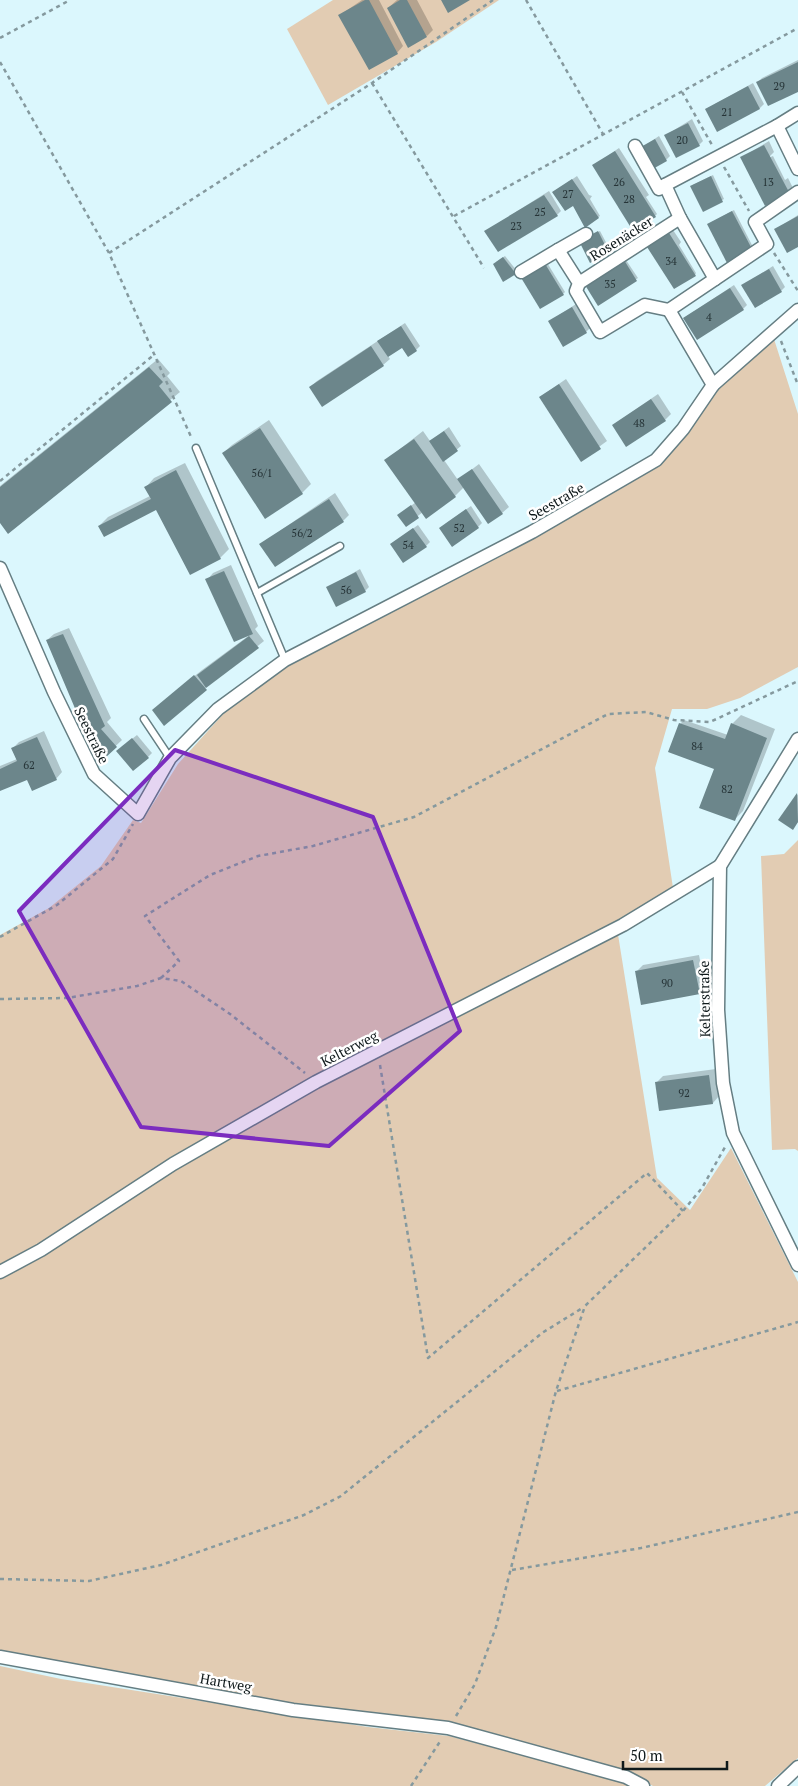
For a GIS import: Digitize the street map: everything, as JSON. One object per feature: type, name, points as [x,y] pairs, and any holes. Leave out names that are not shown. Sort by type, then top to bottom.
[{"type":"street","points":[[635,146],[659,188],[798,114]]},
{"type":"street","points":[[777,126],[798,169]]},
{"type":"street","points":[[664,185],[680,218],[716,279]]},
{"type":"street","points":[[558,250],[579,283],[576,291],[600,332],[645,305],[669,310],[767,244],[755,222],[798,192]]},
{"type":"street","name":"Rosenäcker","points":[[579,283],[680,218]]},
{"type":"street","name":"Rosenäcker","points":[[521,272],[586,234]]},
{"type":"street","points":[[669,310],[713,385]]},
{"type":"street","name":"Seestraße","points":[[0,568],[54,692],[94,774],[138,814],[170,758],[218,708],[285,660],[540,527],[656,460],[713,385],[798,310]]},
{"type":"street","points":[[720,866],[798,739]]},
{"type":"street","name":"Kelterweg","points":[[0,1272],[41,1250],[173,1164],[316,1082],[623,925],[720,866]]},
{"type":"street","name":"Kelterstraße","points":[[720,866],[718,1010],[723,1083],[733,1133],[798,1264]]},
{"type":"street","name":"Hartweg","points":[[0,1657],[293,1710],[448,1728],[626,1777],[643,1786]]},
{"type":"street","points":[[778,1786],[798,1767]]},
{"type":"lane","points":[[196,448],[285,660]]},
{"type":"lane","points":[[258,593],[340,546]]},
{"type":"lane","points":[[144,719],[170,758]]},
{"type":"path","points":[[0,38],[70,0]]},
{"type":"path","points":[[109,253],[372,83],[493,0]]},
{"type":"path","points":[[526,0],[603,134]]},
{"type":"path","points":[[454,216],[798,28]]},
{"type":"path","points":[[0,62],[109,253],[196,448]]},
{"type":"path","points":[[372,83],[484,268]]},
{"type":"path","points":[[682,92],[692,109]]},
{"type":"path","points":[[767,244],[798,291]]},
{"type":"path","points":[[776,328],[798,385]]},
{"type":"path","points":[[0,481],[155,354]]},
{"type":"path","points":[[0,999],[67,998],[138,986],[161,978],[179,960],[145,916],[210,875],[258,856],[313,846],[414,817],[608,714],[646,712],[674,720],[710,722],[744,708],[798,681]]},
{"type":"path","points":[[0,937],[57,905],[112,859],[138,814]]},
{"type":"path","points":[[161,978],[181,981],[203,994],[316,1082]]},
{"type":"path","points":[[378,1051],[428,1358],[646,1173],[683,1211]]},
{"type":"path","points":[[0,1579],[90,1581],[161,1564],[304,1515],[341,1496],[542,1333],[585,1306],[683,1211],[702,1188],[733,1133]]},
{"type":"path","points":[[411,1786],[475,1684],[496,1626],[512,1570],[556,1391],[585,1306]]},
{"type":"path","points":[[556,1391],[798,1322]]},
{"type":"path","points":[[512,1570],[640,1548],[798,1512]]},
{"type":"highlighted area","points":[[175,750],[373,817],[460,1031],[329,1146],[141,1127],[19,911]]},
{"type":"shaded area","points":[[333,0],[499,0],[436,42],[328,105],[287,29]]},
{"type":"shaded area","points":[[773,336],[798,414],[798,667],[740,698],[707,709],[672,709],[655,768],[673,888],[616,922],[657,1178],[690,1210],[731,1148],[798,1282],[798,1758],[765,1786],[653,1786],[628,1773],[580,1761],[368,1718],[0,1654],[0,935],[49,908],[101,866],[133,820],[141,823],[178,764],[226,711],[292,663],[534,535],[687,432],[717,390]]},
{"type":"shaded area","points":[[798,840],[798,1151],[795,1149],[772,1150],[761,856],[784,854]]},
{"type":"shaded area","points":[[0,1666],[61,1679],[368,1727],[449,1736],[625,1782],[632,1786],[0,1786]]},
{"type":"building","points":[[365,0],[369,0],[398,54],[369,70],[338,15]]},
{"type":"building","points":[[400,0],[407,0],[427,37],[408,48],[387,8]]},
{"type":"building","points":[[441,0],[470,0],[448,13]]},
{"type":"building","points":[[798,62],[798,92],[768,106],[756,82]]},
{"type":"building","points":[[748,86],[760,109],[717,132],[705,109]]},
{"type":"building","points":[[688,123],[700,146],[676,158],[664,135]]},
{"type":"building","points":[[655,139],[667,161],[651,170],[639,148]]},
{"type":"building","points":[[764,145],[790,194],[765,206],[740,157]]},
{"type":"building","points":[[615,151],[656,217],[633,231],[592,165]]},
{"type":"building","points":[[711,176],[723,202],[703,212],[690,186]]},
{"type":"building","points":[[572,179],[599,218],[585,228],[573,206],[565,211],[552,192]]},
{"type":"building","points":[[544,195],[558,216],[498,252],[484,231]]},
{"type":"building","points":[[732,211],[752,249],[727,263],[707,224]]},
{"type":"building","points":[[798,216],[798,247],[787,253],[774,229]]},
{"type":"building","points":[[598,231],[609,253],[590,263],[579,241]]},
{"type":"building","points":[[669,233],[696,276],[674,289],[647,247]]},
{"type":"building","points":[[503,257],[516,274],[503,282],[493,264]]},
{"type":"building","points":[[624,260],[637,281],[598,306],[585,285]]},
{"type":"building","points":[[544,262],[564,295],[540,309],[520,276]]},
{"type":"building","points":[[769,269],[782,292],[755,308],[741,285]]},
{"type":"building","points":[[730,288],[744,310],[697,340],[683,318]]},
{"type":"building","points":[[572,307],[587,333],[563,347],[548,321]]},
{"type":"building","points":[[401,326],[417,351],[408,357],[402,348],[388,357],[377,341]]},
{"type":"building","points":[[371,346],[384,366],[322,407],[309,387]]},
{"type":"building","points":[[149,367],[163,382],[159,386],[172,402],[8,534],[0,523],[0,487]]},
{"type":"building","points":[[559,384],[601,449],[581,462],[539,397]]},
{"type":"building","points":[[651,399],[666,421],[626,447],[612,425]]},
{"type":"building","points":[[260,428],[303,494],[265,519],[222,453]]},
{"type":"building","points":[[444,431],[458,451],[443,462],[429,441]]},
{"type":"building","points":[[414,439],[456,497],[426,519],[384,460]]},
{"type":"building","points":[[472,469],[503,514],[488,524],[457,479]]},
{"type":"building","points":[[176,470],[221,559],[190,575],[156,510],[104,537],[98,526],[151,499],[144,487]]},
{"type":"building","points":[[329,499],[344,522],[275,567],[259,544]]},
{"type":"building","points":[[411,505],[419,518],[406,527],[397,515]]},
{"type":"building","points":[[466,509],[479,528],[452,547],[439,528]]},
{"type":"building","points":[[413,528],[427,547],[403,563],[390,544]]},
{"type":"building","points":[[224,571],[253,634],[234,642],[205,579]]},
{"type":"building","points":[[356,572],[366,592],[336,607],[326,587]]},
{"type":"building","points":[[63,634],[105,726],[101,729],[117,747],[105,758],[88,739],[46,640]]},
{"type":"building","points":[[249,636],[259,648],[206,688],[197,675]]},
{"type":"building","points":[[194,675],[207,690],[164,726],[152,710]]},
{"type":"building","points":[[679,723],[725,739],[731,723],[767,738],[735,821],[699,808],[714,769],[668,752]]},
{"type":"building","points":[[37,737],[57,780],[32,791],[27,780],[0,791],[0,769],[17,761],[11,748]]},
{"type":"building","points":[[132,738],[149,758],[133,771],[116,751]]},
{"type":"building","points":[[797,793],[798,822],[793,830],[778,820]]},
{"type":"building","points":[[693,960],[700,994],[641,1005],[635,971]]},
{"type":"building","points":[[709,1075],[713,1104],[659,1111],[655,1082]]}]
